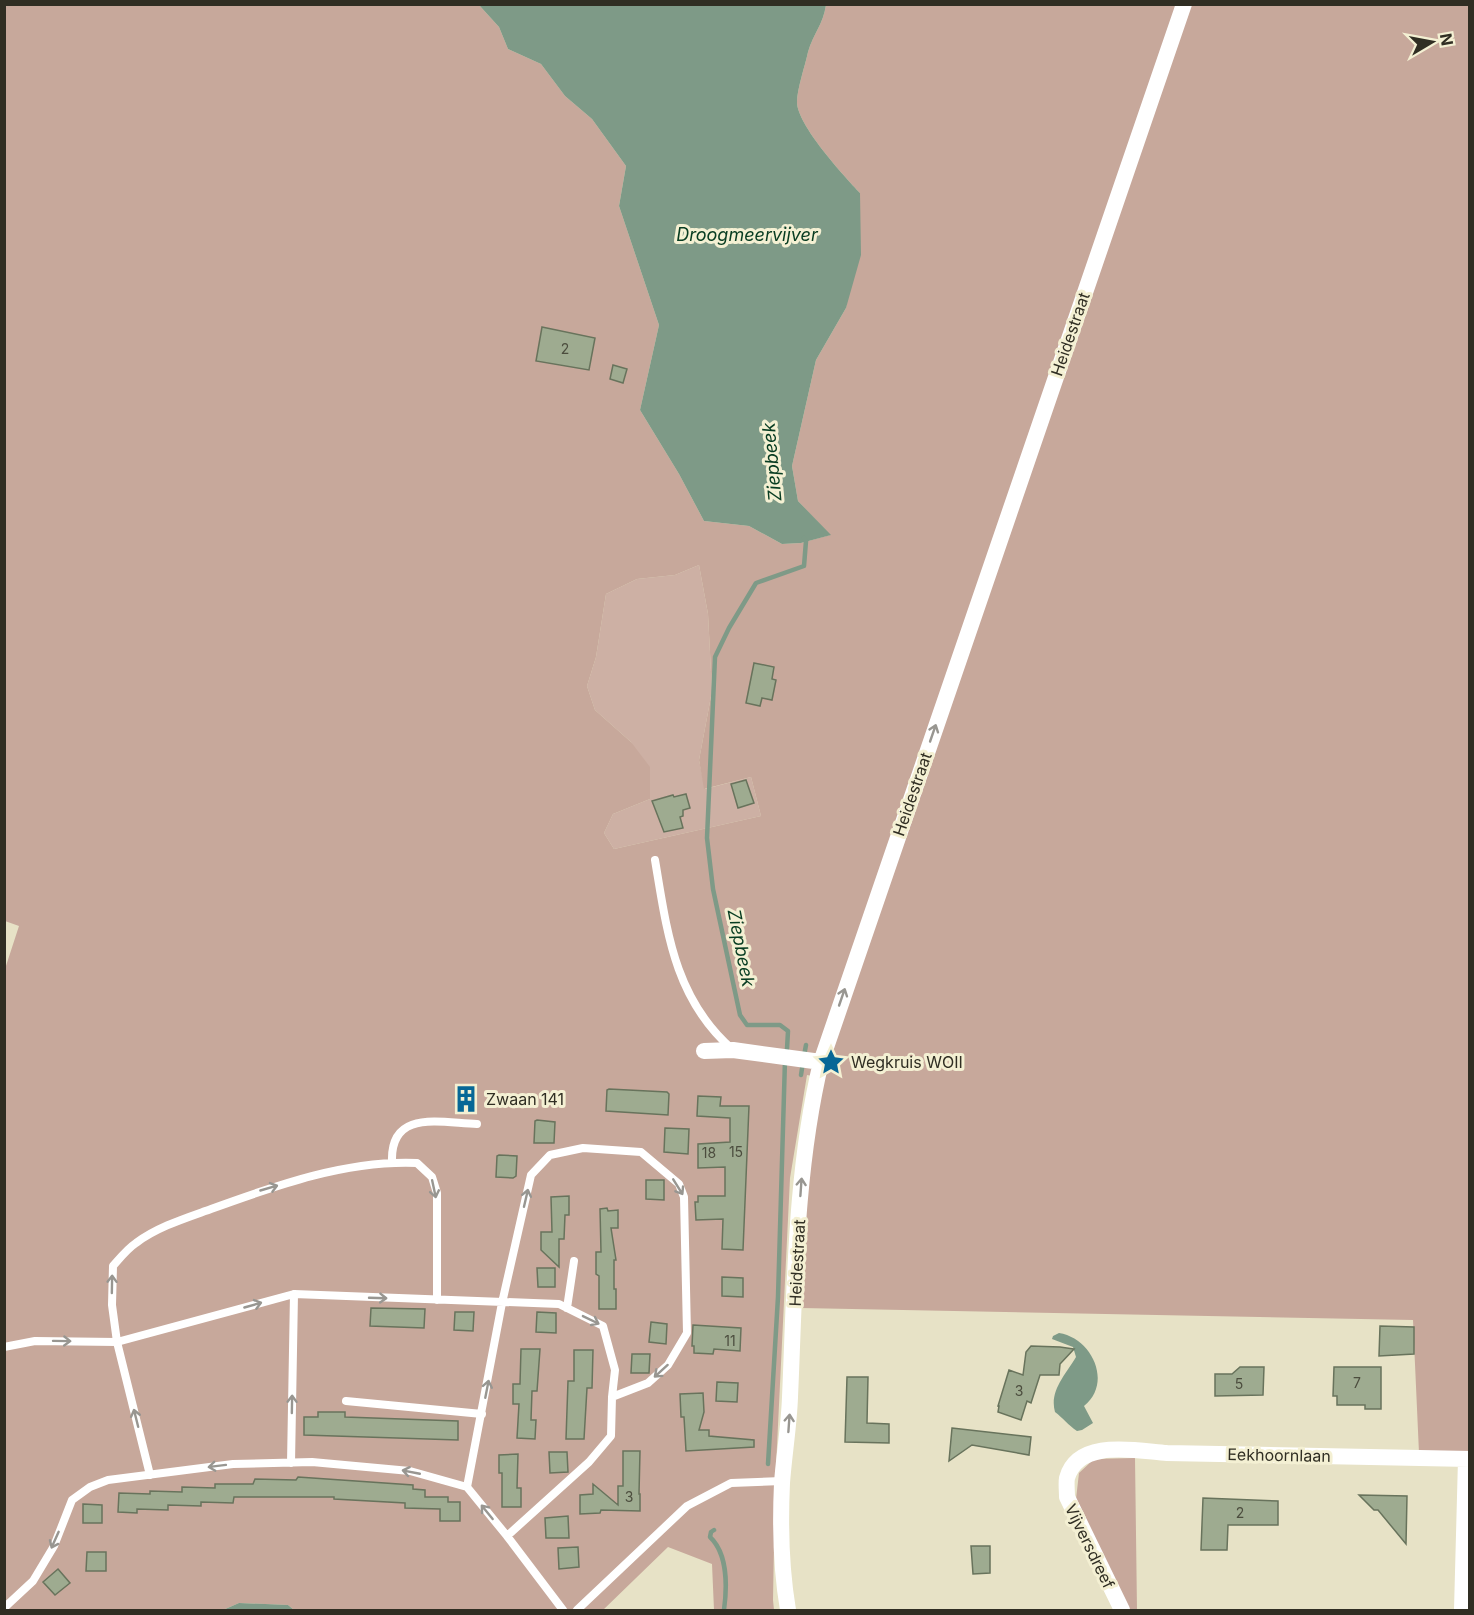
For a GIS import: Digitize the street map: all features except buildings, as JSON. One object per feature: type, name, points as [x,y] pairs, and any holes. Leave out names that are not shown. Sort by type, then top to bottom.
[{"type":"street","name":"Heidestraat","points":[[788,1611],[782,1549],[782,1481],[789,1429],[802,1174],[807,1128],[821,1062],[1184,4]]},
{"type":"street","points":[[704,1051],[733,1050],[821,1062]]},
{"type":"street","name":"Eekhoornlaan","points":[[1089,1452],[1121,1450],[1468,1459]]},
{"type":"street","name":"Vijversdreef","points":[[1089,1452],[1077,1461],[1067,1478],[1067,1497],[1122,1611]]},
{"type":"street","points":[[1462,1611],[1468,1459]]},
{"type":"lane","points":[[655,860],[668,937],[676,967],[696,1005],[717,1036],[733,1050]]},
{"type":"lane","points":[[392,1162],[391,1145],[400,1130],[416,1122],[477,1124]]},
{"type":"lane","points":[[467,1487],[502,1303],[531,1175],[550,1155],[584,1148],[641,1152],[679,1184],[684,1197],[687,1333],[668,1365],[648,1383],[612,1397]]},
{"type":"lane","points":[[150,1474],[117,1342],[112,1305],[113,1266],[136,1243],[172,1223],[267,1188],[365,1164],[417,1163],[432,1178],[437,1193],[437,1300]]},
{"type":"lane","points":[[567,1308],[574,1261]]},
{"type":"lane","points":[[291,1463],[294,1294]]},
{"type":"lane","points":[[4,1347],[35,1341],[117,1342],[294,1294],[559,1304],[603,1326],[615,1370],[611,1436],[589,1462],[507,1536]]},
{"type":"lane","points":[[346,1401],[482,1414]]},
{"type":"lane","points":[[4,1608],[33,1581],[54,1546],[72,1500],[90,1487],[108,1480],[233,1464],[312,1462],[410,1471],[467,1487],[563,1611]]},
{"type":"lane","points":[[577,1611],[687,1506],[731,1483],[782,1481]]},
{"type":"shaded area","points":[[5,5],[479,5],[499,27],[508,49],[541,64],[565,96],[592,119],[626,166],[619,206],[659,325],[640,410],[679,474],[704,521],[749,526],[782,544],[801,543],[830,535],[798,501],[792,466],[816,360],[846,308],[860,193],[813,136],[799,112],[797,102],[808,52],[823,18],[826,5],[1469,5],[1469,1452],[1419,1453],[1413,1320],[801,1308],[807,1181],[823,1078],[807,1075],[790,1178],[775,1487],[774,1610],[714,1610],[712,1564],[668,1547],[603,1610],[294,1610],[288,1605],[239,1603],[223,1610],[5,1610],[4,972],[19,926],[5,921]],"holes":[[[699,565],[708,614],[712,691],[699,760],[704,789],[751,777],[761,816],[614,849],[604,833],[613,814],[650,799],[650,767],[631,742],[595,710],[587,686],[596,657],[606,594],[637,579],[675,575]]]},
{"type":"shaded area","points":[[699,565],[708,614],[712,691],[699,760],[705,789],[751,777],[761,816],[614,849],[604,833],[613,814],[650,799],[631,742],[595,710],[587,686],[596,657],[606,594],[637,579],[675,575]]},
{"type":"shaded area","points":[[1135,1458],[1137,1610],[1129,1610],[1076,1499],[1079,1473],[1094,1459]]},
{"type":"water","name":"Droogmeervijver","points":[[479,5],[826,5],[823,18],[808,52],[797,102],[799,112],[813,136],[860,193],[861,255],[846,308],[816,360],[792,466],[798,501],[831,535],[801,543],[782,544],[749,526],[704,521],[679,474],[640,410],[659,325],[619,206],[626,166],[592,119],[565,96],[541,64],[508,49],[499,27]]},
{"type":"water","points":[[1059,1333],[1081,1343],[1089,1352],[1098,1374],[1093,1396],[1084,1406],[1093,1423],[1082,1430],[1077,1431],[1055,1412],[1056,1390],[1076,1357],[1073,1347],[1052,1339]]},
{"type":"water","points":[[239,1603],[288,1605],[294,1610],[223,1610]]},
{"type":"waterway","name":"Ziepbeek","points":[[787,1049],[788,1031],[780,1025],[747,1025],[740,1015],[713,889],[707,838],[715,657],[729,628],[756,583],[804,566],[806,541],[804,538]]},
{"type":"waterway","points":[[804,1056],[806,1045]]},
{"type":"waterway","name":"Ziepbeek","points":[[768,1464],[778,1297],[785,1060]]},
{"type":"waterway","points":[[801,1075],[803,1062]]},
{"type":"waterway","name":"Ziepbeek","points":[[714,1530],[710,1537],[720,1552],[725,1572],[724,1610]]},
{"type":"place","name":"Wegkruis WOII","points":[[831,1062]]},
{"type":"place","name":"Zwaan 141","points":[[466,1099]]}]
